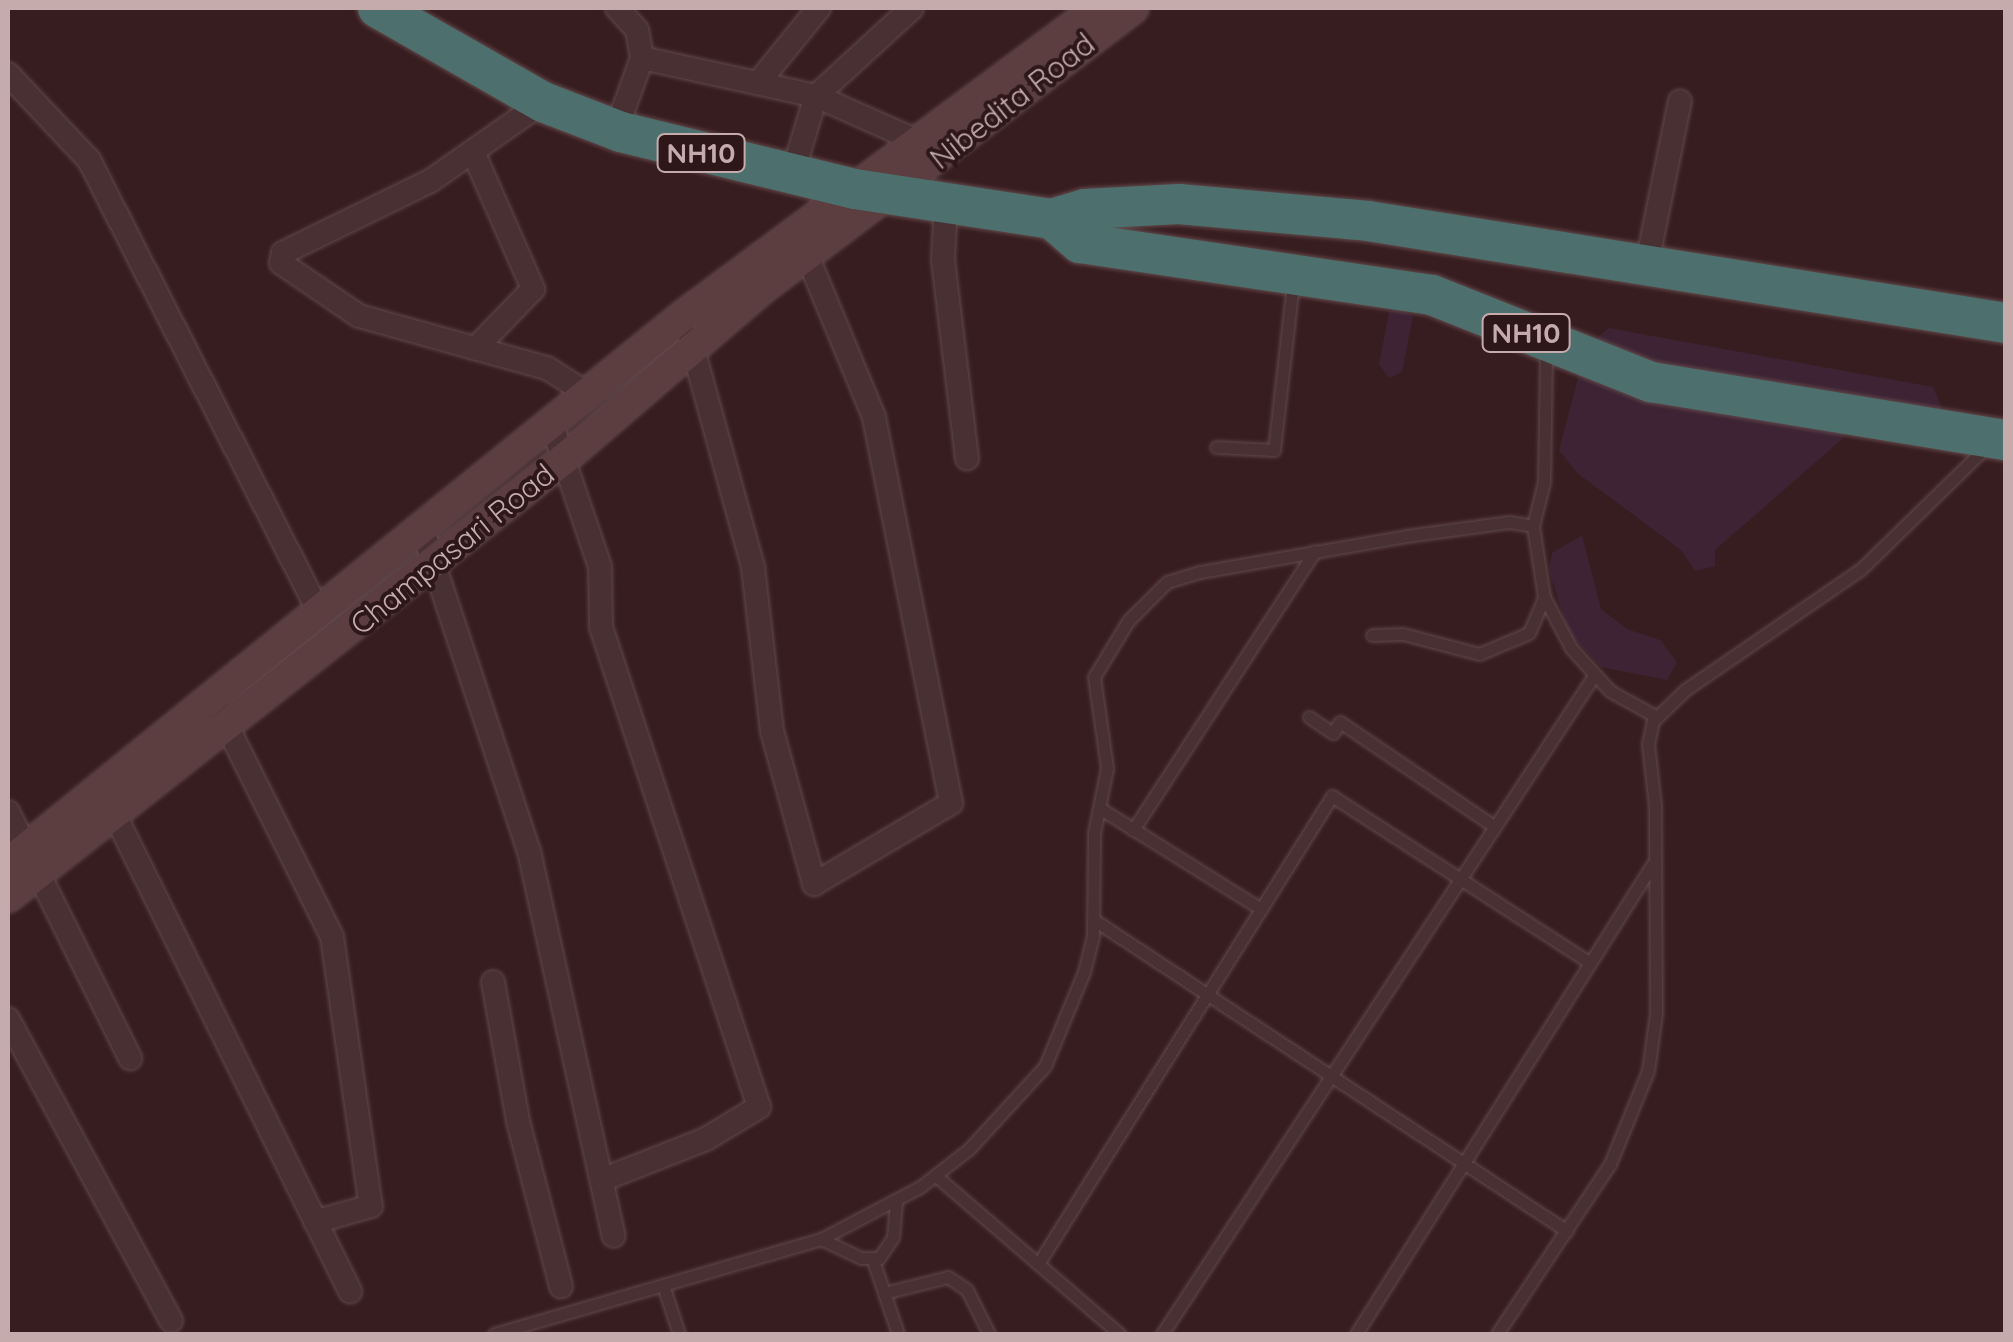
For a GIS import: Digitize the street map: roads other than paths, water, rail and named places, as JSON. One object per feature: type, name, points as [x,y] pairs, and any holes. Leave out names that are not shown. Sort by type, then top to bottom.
[{"type":"highway","name":"NH10","points":[[378,8],[543,102],[616,130],[874,192],[1052,219],[1086,209],[1180,204],[1262,209],[2006,323]]},
{"type":"highway","name":"NH10","points":[[1052,219],[1080,243],[1432,296],[1481,310],[1546,342],[1651,382],[2000,439]]},
{"type":"main road","name":"Nibedita Road","points":[[874,192],[917,141],[1098,8]]},
{"type":"main road","name":"Nibedita Road","points":[[874,192],[1132,8]]},
{"type":"main road","name":"Champasari Road","points":[[24,863],[116,817],[564,459],[803,247],[874,192]]},
{"type":"main road","name":"Champasari Road","points":[[8,897],[24,863],[101,786],[212,694],[592,396],[684,316],[803,247]]},
{"type":"street","points":[[616,130],[642,58],[637,30],[618,8]]},
{"type":"street","points":[[758,83],[819,8]]},
{"type":"street","points":[[793,172],[816,96],[912,8]]},
{"type":"street","points":[[642,58],[816,96],[917,141]]},
{"type":"street","points":[[8,74],[18,97],[90,160],[318,610]]},
{"type":"street","points":[[1646,268],[1680,100]]},
{"type":"street","points":[[543,102],[420,187],[283,253],[280,262],[359,316],[552,370],[592,396]]},
{"type":"street","points":[[472,152],[532,289],[476,349]]},
{"type":"street","points":[[946,204],[944,260],[967,459]]},
{"type":"street","points":[[684,316],[752,567],[772,731],[814,884],[950,802],[874,417],[803,247]]},
{"type":"street","points":[[552,425],[600,567],[601,628],[759,1107],[706,1138],[602,1180]]},
{"type":"street","points":[[422,528],[528,851],[614,1236]]},
{"type":"street","points":[[212,694],[332,937],[372,1206],[315,1222]]},
{"type":"street","points":[[101,786],[350,1291]]},
{"type":"street","points":[[8,812],[24,863],[130,1058]]},
{"type":"street","points":[[493,982],[518,1122],[561,1286]]},
{"type":"street","points":[[8,1019],[171,1322]]},
{"type":"lane","points":[[1216,447],[1274,450],[1296,274]]},
{"type":"lane","points":[[1546,342],[1546,456],[1533,526],[1544,597],[1594,677],[1657,717]]},
{"type":"lane","points":[[1497,1334],[1610,1164],[1648,1071],[1656,1014],[1652,865],[1655,806],[1648,744],[1657,717],[1684,690],[1875,558],[2000,439]]},
{"type":"lane","points":[[494,1334],[664,1288],[822,1239],[936,1176],[1045,1066],[1069,1020],[1094,920],[1100,810],[1107,768],[1094,677],[1142,602],[1178,577],[1509,522],[1533,526]]},
{"type":"lane","points":[[1133,830],[1315,552]]},
{"type":"lane","points":[[1372,636],[1403,634],[1479,654],[1528,633],[1544,597]]},
{"type":"lane","points":[[1162,1334],[1594,677]]},
{"type":"lane","points":[[1309,717],[1333,733],[1340,722],[1495,826]]},
{"type":"lane","points":[[1038,1264],[1332,796],[1590,963]]},
{"type":"lane","points":[[1100,810],[1261,909]]},
{"type":"lane","points":[[1356,1334],[1652,865]]},
{"type":"lane","points":[[1094,920],[1567,1230]]},
{"type":"lane","points":[[936,1176],[1120,1334]]},
{"type":"lane","points":[[873,1260],[889,1247],[896,1201]]},
{"type":"lane","points":[[822,1239],[873,1260],[898,1334]]},
{"type":"lane","points":[[884,1293],[948,1277],[967,1290],[989,1334]]},
{"type":"lane","points":[[664,1288],[680,1334]]}]
